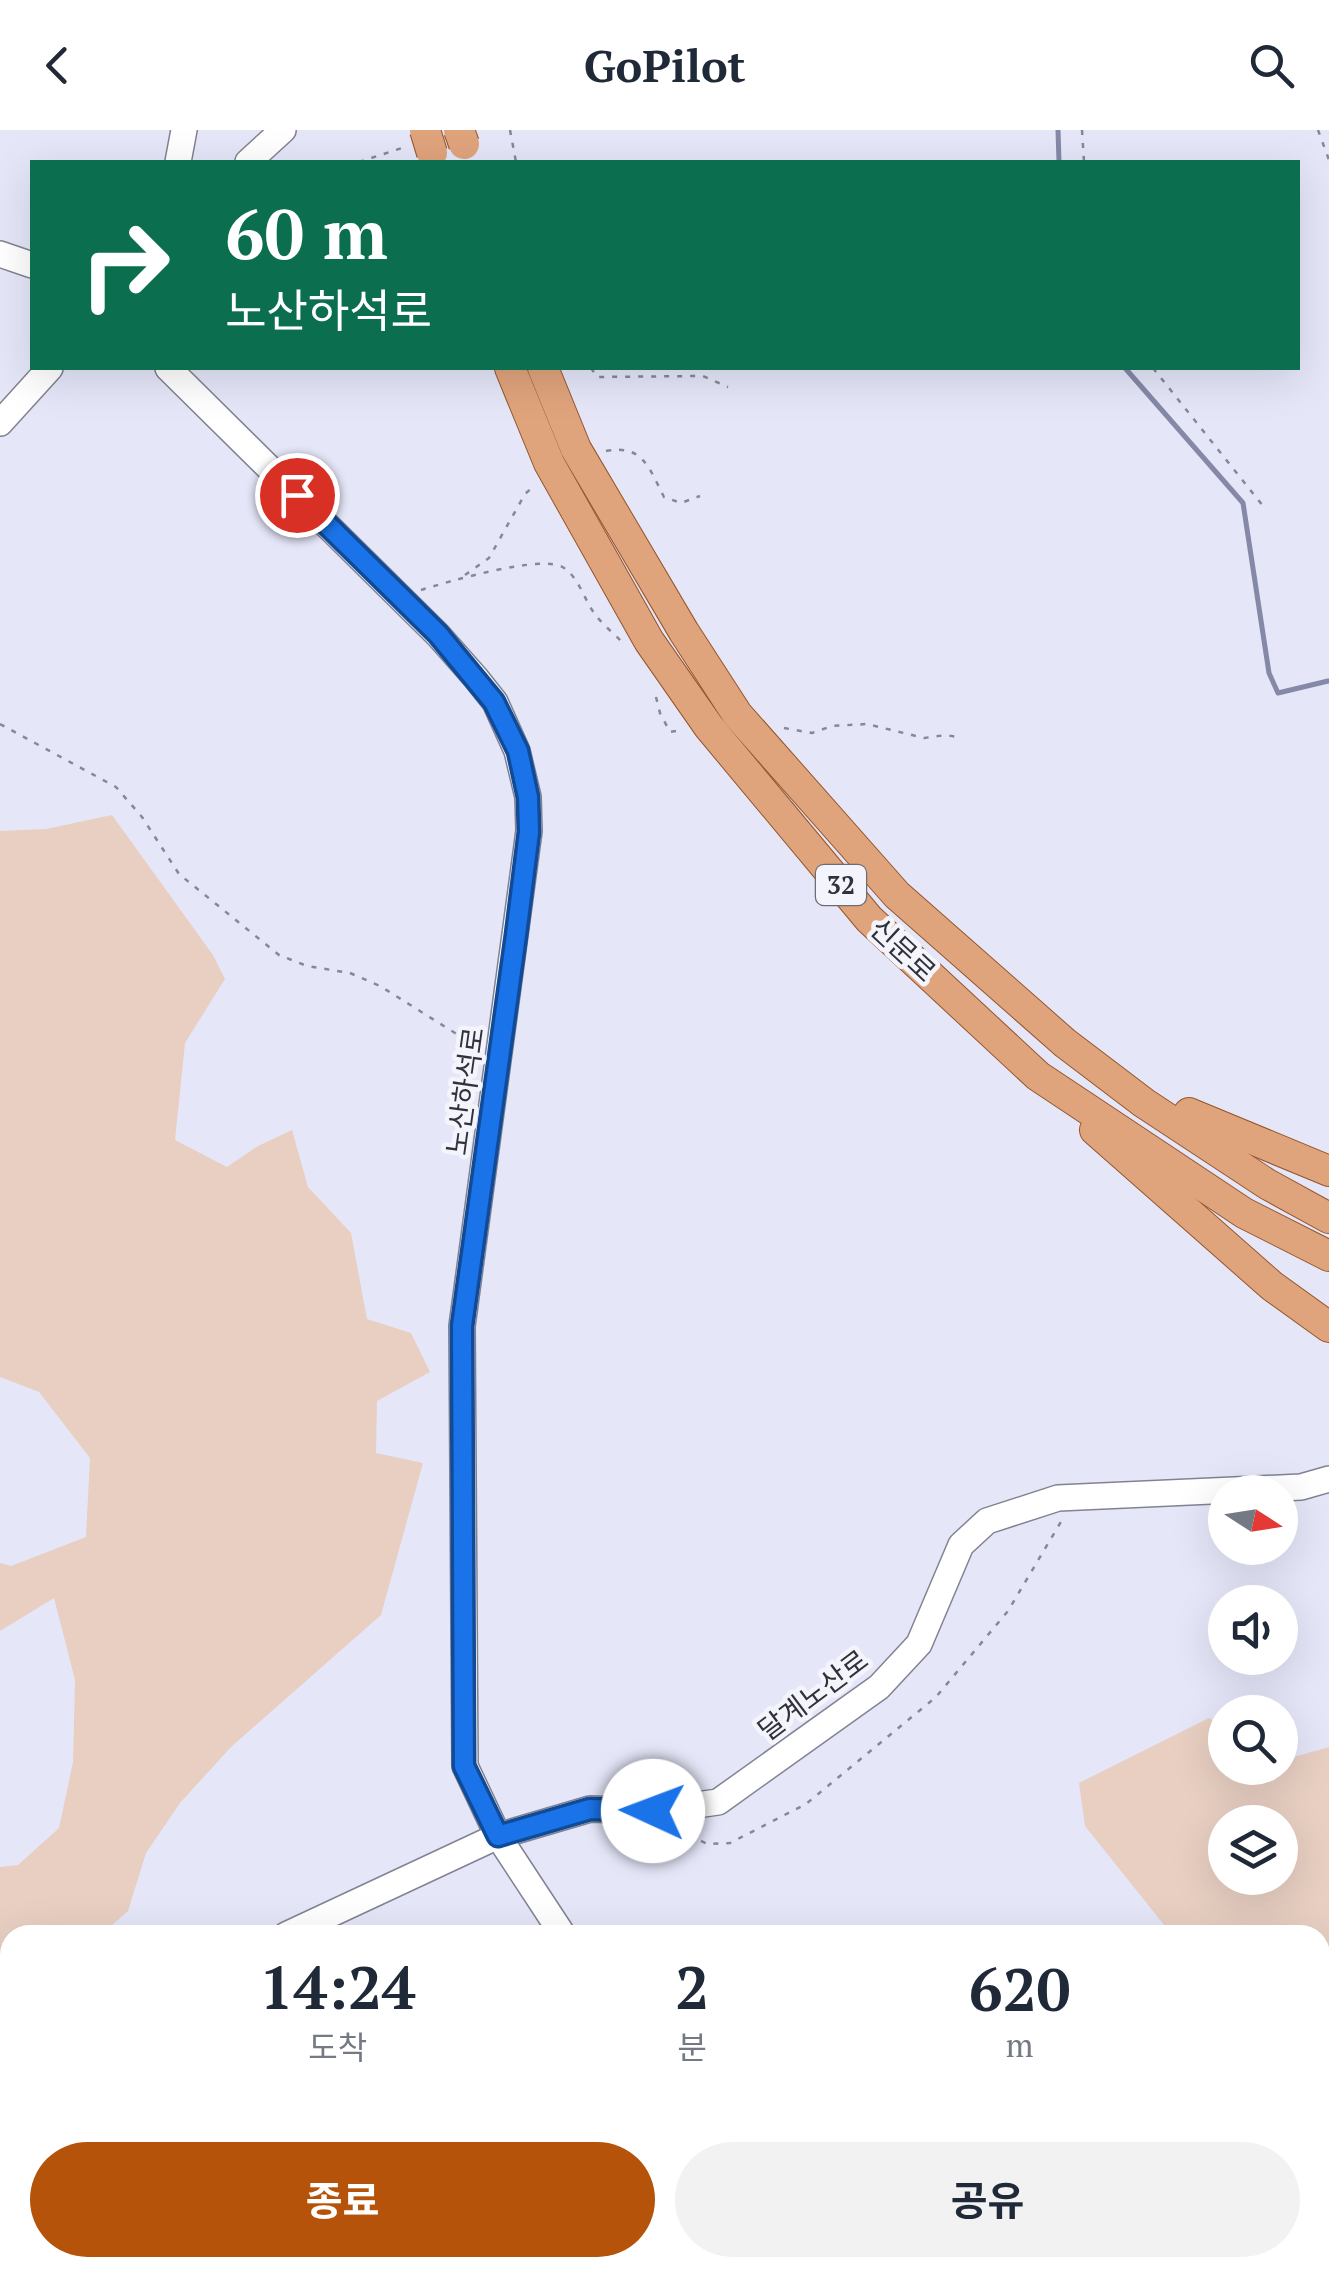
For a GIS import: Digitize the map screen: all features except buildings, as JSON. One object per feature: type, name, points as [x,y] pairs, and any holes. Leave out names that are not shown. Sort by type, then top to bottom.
[{"type":"main road","name":"신문로","points":[[511,370],[558,480],[649,641],[710,727],[869,919],[1038,1076],[1244,1213],[1329,1256]]},
{"type":"main road","name":"신문로","points":[[545,370],[576,449],[737,714],[897,895],[1066,1043],[1190,1133],[1267,1184],[1329,1218]]},
{"type":"main road","points":[[1098,1066],[1227,1132],[1329,1172]]},
{"type":"main road","points":[[1038,1076],[1129,1164],[1272,1286],[1329,1327]]},
{"type":"street","points":[[178,160],[184,130]]},
{"type":"street","points":[[250,160],[284,130]]},
{"type":"street","points":[[0,244],[30,244]]},
{"type":"street","points":[[0,254],[30,264]]},
{"type":"street","points":[[0,423],[48,370]]},
{"type":"street","name":"노산하석로","points":[[170,370],[438,634],[494,702],[518,751],[528,797],[529,832],[462,1326],[464,1766],[498,1836],[556,1925]]},
{"type":"street","name":"달계노산로","points":[[307,1925],[498,1836],[590,1809],[653,1811],[718,1802],[879,1688],[920,1644],[961,1545],[988,1521],[1058,1498],[1301,1487],[1329,1479]]},
{"type":"path","points":[[510,130],[516,160]]},
{"type":"path","points":[[1082,130],[1084,160]]},
{"type":"path","points":[[1318,130],[1329,160]]},
{"type":"path","points":[[592,370],[597,377],[703,376],[728,387]]},
{"type":"path","points":[[1155,370],[1263,506]]},
{"type":"path","points":[[600,452],[624,447],[636,451],[664,497],[681,503],[700,496]]},
{"type":"path","points":[[401,597],[464,576],[490,558],[525,494],[536,484]]},
{"type":"path","points":[[464,576],[542,561],[562,566],[574,577],[595,614],[631,652]]},
{"type":"path","points":[[656,695],[670,732],[684,730]]},
{"type":"path","points":[[0,724],[116,787],[142,817],[179,874],[278,955],[307,966],[350,973],[380,986],[456,1034],[498,1074]]},
{"type":"path","points":[[777,727],[812,733],[832,726],[866,724],[924,738],[962,738]]},
{"type":"path","points":[[653,1811],[708,1844],[730,1843],[806,1804],[936,1696],[1008,1611],[1064,1516],[1081,1497]]},
{"type":"shaded area","points":[[112,815],[213,955],[225,979],[185,1043],[175,1140],[227,1167],[292,1130],[308,1187],[351,1233],[367,1319],[411,1333],[430,1372],[377,1401],[376,1453],[423,1463],[381,1615],[231,1747],[180,1803],[146,1853],[128,1911],[112,1925],[0,1925],[0,1867],[18,1865],[59,1828],[73,1762],[75,1680],[54,1598],[0,1631],[0,1563],[11,1566],[86,1537],[90,1458],[39,1392],[0,1377],[0,831],[46,829]]},
{"type":"shaded area","points":[[1208,1718],[1208,1785],[1298,1785],[1298,1756],[1329,1747],[1329,1925],[1164,1925],[1085,1826],[1079,1783]]},
{"type":"waterway","points":[[1058,130],[1059,160]]},
{"type":"waterway","points":[[1127,370],[1243,503],[1269,673],[1278,693],[1328,681]]},
{"type":"route","points":[[297,495],[438,634],[476,678],[494,702],[518,751],[528,797],[529,832],[462,1326],[464,1766],[498,1836],[590,1809],[653,1811]]}]
